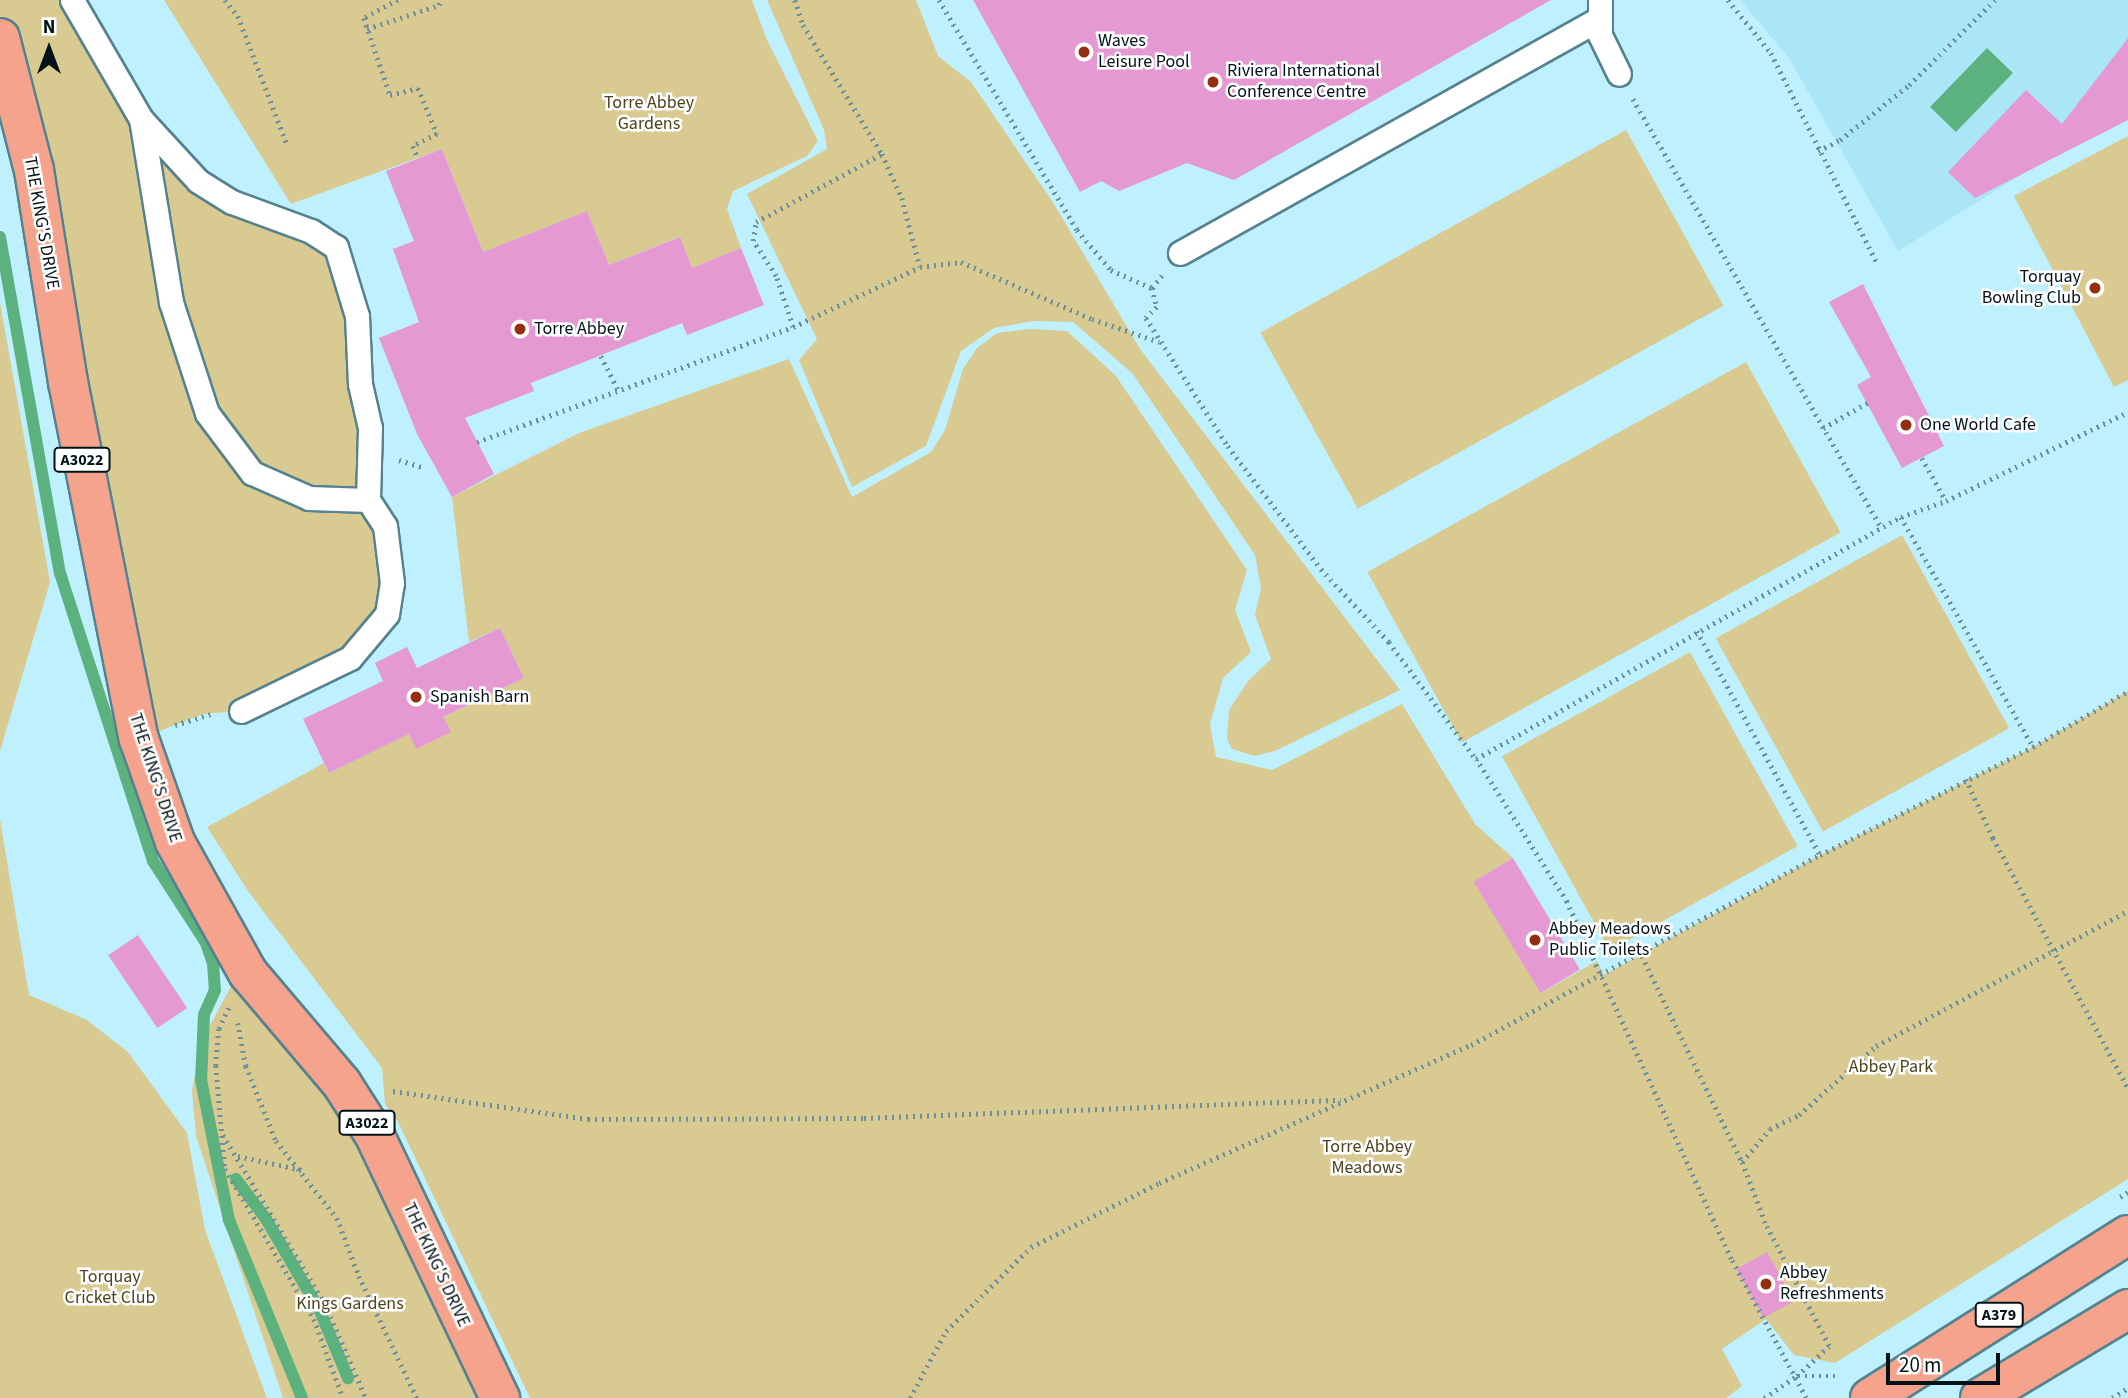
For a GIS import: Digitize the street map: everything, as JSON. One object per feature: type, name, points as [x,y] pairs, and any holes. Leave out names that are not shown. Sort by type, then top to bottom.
[{"type":"main road","name":"THE KING'S DRIVE","points":[[0,38],[34,170],[68,382],[139,738],[175,842],[243,964],[342,1084],[374,1134],[500,1398]]},
{"type":"main road","name":"A379","points":[[1870,1398],[2128,1234]]},
{"type":"main road","points":[[1980,1398],[2128,1309]]},
{"type":"lane","points":[[72,0],[141,119],[198,181],[232,202],[311,231],[336,247],[357,316],[360,384],[370,428],[368,500],[385,526],[392,583],[387,614],[349,658],[241,711]]},
{"type":"lane","points":[[1600,9],[1600,35],[1619,74]]},
{"type":"lane","points":[[1180,253],[1600,9]]},
{"type":"lane","points":[[141,119],[171,302],[207,413],[252,473],[309,498],[368,500]]},
{"type":"path","points":[[225,0],[238,16],[288,147]]},
{"type":"path","points":[[398,0],[364,18],[390,95],[418,88],[437,134],[413,146],[418,159]]},
{"type":"path","points":[[794,0],[803,25],[882,154],[902,198],[920,267]]},
{"type":"path","points":[[939,0],[1077,230],[1111,270],[1152,288],[1157,307],[1146,318],[1228,446],[1321,569],[1389,642],[1476,759],[1567,902],[1604,975],[1731,1259],[1797,1376],[1806,1398]]},
{"type":"path","points":[[1728,0],[1771,53],[1877,263]]},
{"type":"path","points":[[1818,150],[1840,140],[1909,85],[1995,0]]},
{"type":"path","points":[[367,29],[439,2]]},
{"type":"path","points":[[1619,74],[1882,528]]},
{"type":"path","points":[[793,327],[776,276],[753,241],[756,222],[882,154]]},
{"type":"path","points":[[478,442],[793,327],[920,267],[961,262],[1092,319],[1161,342]]},
{"type":"path","points":[[601,356],[618,390]]},
{"type":"path","points":[[1823,428],[1867,403]]},
{"type":"path","points":[[1476,759],[1901,517],[1947,501],[2128,412]]},
{"type":"path","points":[[1922,458],[1947,501]]},
{"type":"path","points":[[1901,517],[2033,747]]},
{"type":"path","points":[[1698,631],[1820,855]]},
{"type":"path","points":[[910,1398],[946,1331],[1031,1247],[1159,1183],[1471,1045],[1642,956],[1820,855],[2033,747],[2128,691]]},
{"type":"path","points":[[139,738],[203,715],[241,711]]},
{"type":"path","points":[[1966,779],[2128,1088]]},
{"type":"path","points":[[1742,1162],[1770,1129],[1799,1115],[1877,1046],[2128,911]]},
{"type":"path","points":[[1642,956],[1742,1162],[1765,1223],[1829,1346],[1797,1376],[1764,1398]]},
{"type":"path","points":[[343,1398],[314,1319],[225,1169],[216,1066],[219,1029],[233,998],[256,1096],[276,1141],[337,1217],[359,1276],[417,1398]]},
{"type":"path","points":[[342,1084],[588,1119],[864,1118],[1346,1100]]},
{"type":"path","points":[[221,1131],[325,1304],[366,1398]]},
{"type":"path","points":[[237,1156],[301,1170]]},
{"type":"path","points":[[2112,1398],[2128,1388]]},
{"type":"shaded area","points":[[1740,0],[2128,0],[2128,40],[2024,173],[1898,251],[1789,58]]},
{"type":"shaded area","points":[[1987,48],[2013,73],[1956,132],[1930,107]]},
{"type":"green space","points":[[0,0],[72,0],[198,181],[336,247],[392,583],[350,658],[241,711],[203,714],[139,739],[0,38]]},
{"type":"green space","name":"Torre Abbey Gardens","points":[[164,0],[752,0],[767,40],[818,141],[807,156],[733,191],[727,209],[741,248],[692,268],[679,237],[609,265],[587,211],[483,252],[442,149],[291,204]]},
{"type":"green space","points":[[767,0],[916,0],[938,56],[971,82],[1054,204],[1140,349],[1400,690],[1275,751],[1255,756],[1232,749],[1227,739],[1229,710],[1248,681],[1271,659],[1255,615],[1261,588],[1255,555],[1133,374],[1073,322],[1033,321],[994,328],[961,351],[926,446],[852,487],[799,360],[817,339],[747,194],[827,149],[824,130]]},
{"type":"green space","points":[[1626,130],[1723,306],[1358,508],[1260,333]]},
{"type":"green space","name":"Torquay Bowling Club","points":[[2128,136],[2128,380],[2114,387],[2014,196]]},
{"type":"green space","points":[[0,303],[50,582],[0,751]]},
{"type":"green space","points":[[1029,329],[1067,331],[1116,376],[1247,570],[1235,610],[1251,652],[1223,678],[1210,724],[1216,757],[1272,770],[1402,704],[1475,824],[1513,858],[1474,882],[1541,993],[1597,961],[1604,975],[1820,855],[2033,747],[2128,691],[2128,1179],[1835,1363],[1794,1355],[1766,1319],[1722,1349],[1742,1386],[1726,1398],[530,1398],[398,1122],[385,1104],[382,1068],[248,891],[207,827],[324,763],[329,773],[409,734],[450,732],[443,717],[524,678],[500,628],[469,642],[452,497],[579,433],[789,359],[852,497],[931,452],[945,430],[963,369],[977,348],[997,333]]},
{"type":"green space","points":[[1746,362],[1841,533],[1462,742],[1367,572]]},
{"type":"green space","points":[[1902,535],[2009,728],[1823,832],[1716,638]]},
{"type":"green space","points":[[1690,652],[1798,846],[1610,950],[1502,756]]},
{"type":"green space","name":"Torquay Cricket Club","points":[[0,819],[29,995],[87,1020],[128,1052],[187,1133],[205,1230],[267,1398],[0,1398]]},
{"type":"green space","name":"Kings Gardens","points":[[243,964],[342,1084],[500,1398],[283,1398],[196,1136],[192,1091],[201,1042]]},
{"type":"building","name":"Riviera International Conference Centre","points":[[973,0],[1551,0],[1234,180],[1187,163],[1119,191],[1101,181],[1080,192]]},
{"type":"building","points":[[2128,38],[2128,120],[1975,198],[1948,172],[2026,90],[2062,124]]},
{"type":"building","name":"Torre Abbey","points":[[442,149],[483,252],[587,211],[609,265],[680,237],[692,268],[741,248],[764,305],[687,335],[682,323],[531,383],[534,391],[465,418],[494,474],[452,497],[417,434],[379,338],[419,322],[393,249],[414,241],[386,171]]},
{"type":"building","points":[[1863,284],[1944,446],[1902,468],[1857,385],[1871,377],[1829,302]]},
{"type":"building","name":"Spanish Barn","points":[[500,628],[524,678],[443,717],[451,732],[416,749],[409,734],[329,773],[303,719],[383,681],[375,663],[407,647],[417,668]]},
{"type":"building","name":"Abbey Meadows Public Toilets","points":[[1513,858],[1580,969],[1541,993],[1474,882]]},
{"type":"building","points":[[138,935],[187,1008],[157,1028],[108,955]]},
{"type":"building","name":"Abbey Refreshments","points":[[1767,1252],[1794,1301],[1764,1318],[1736,1269]]},
{"type":"waterway","points":[[0,237],[60,573],[153,861],[206,943],[213,963],[215,990],[204,1015],[201,1080],[229,1220],[302,1398]]},
{"type":"waterway","points":[[236,1179],[266,1219],[320,1311],[348,1378]]},
{"type":"place","name":"Waves Leisure Pool","points":[[1084,52]]},
{"type":"place","name":"Riviera International Conference Centre","points":[[1213,82]]},
{"type":"place","name":"Torquay Bowling Club","points":[[2095,288]]},
{"type":"place","name":"Torre Abbey","points":[[520,329]]},
{"type":"place","name":"One World Cafe","points":[[1906,425]]},
{"type":"place","name":"Spanish Barn","points":[[416,697]]},
{"type":"place","name":"Abbey Meadows Public Toilets","points":[[1535,940]]},
{"type":"place","name":"Abbey Refreshments","points":[[1766,1284]]},
{"type":"park label","name":"Abbey Park","points":[[1891,1067]]},
{"type":"park label","name":"Torre Abbey Meadows","points":[[1367,1158]]}]
